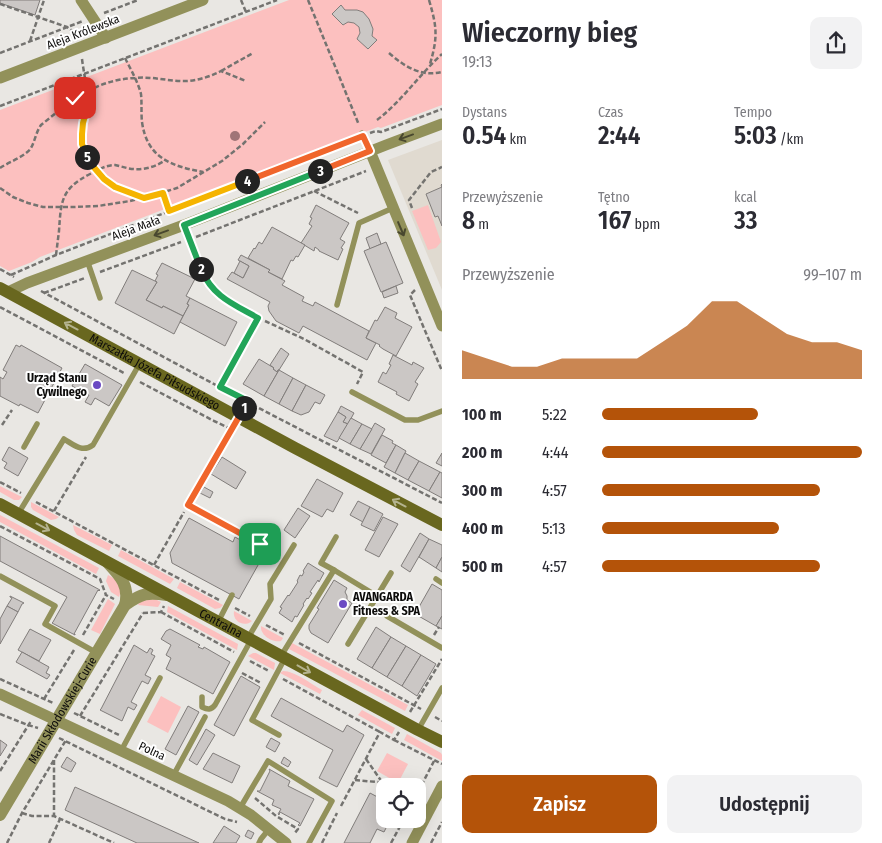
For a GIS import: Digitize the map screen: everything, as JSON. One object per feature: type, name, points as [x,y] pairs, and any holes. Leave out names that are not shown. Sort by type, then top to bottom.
[{"type":"main road","name":"Marszałka Józefa Piłsudskiego","points":[[4,286],[140,363],[442,525]]},
{"type":"main road","name":"Centralna","points":[[0,504],[442,742]]},
{"type":"street","points":[[81,0],[106,38]]},
{"type":"street","name":"Aleja Królewska","points":[[0,78],[203,0]]},
{"type":"street","name":"Aleja Mała","points":[[4,286],[27,283],[184,225],[442,124]]},
{"type":"street","points":[[370,151],[442,326]]},
{"type":"street","points":[[108,563],[119,574],[125,585],[128,597],[125,605]]},
{"type":"street","points":[[125,605],[136,597],[148,593],[169,595]]},
{"type":"street","name":"Marii Skłodowskiej-Curie","points":[[0,815],[125,605]]},
{"type":"street","name":"Polna","points":[[0,694],[228,801],[250,815],[286,843]]},
{"type":"street","points":[[412,843],[442,786]]},
{"type":"lane","points":[[363,134],[370,151]]},
{"type":"lane","points":[[338,305],[359,223],[393,208]]},
{"type":"lane","points":[[184,225],[202,272],[211,288],[221,297],[258,318]]},
{"type":"lane","points":[[87,260],[100,298]]},
{"type":"lane","points":[[18,514],[64,439],[80,448],[85,449],[93,445],[140,363]]},
{"type":"lane","points":[[352,392],[405,420],[418,420],[442,411]]},
{"type":"lane","points":[[24,447],[37,424]]},
{"type":"lane","points":[[188,505],[260,544],[255,554]]},
{"type":"lane","points":[[336,537],[320,563],[377,596]]},
{"type":"lane","points":[[202,697],[202,707],[207,710],[212,709],[271,599],[270,584],[294,545]]},
{"type":"lane","points":[[279,735],[252,720],[283,657],[334,570]]},
{"type":"lane","points":[[348,644],[391,573]]},
{"type":"lane","points":[[0,576],[55,606],[45,624],[97,653]]},
{"type":"lane","points":[[218,622],[232,595]]},
{"type":"lane","points":[[388,616],[442,648]]},
{"type":"lane","points":[[121,751],[160,678]]},
{"type":"lane","points":[[418,730],[442,688]]},
{"type":"lane","points":[[173,776],[205,717]]},
{"type":"lane","points":[[240,808],[268,762],[332,801],[309,843]]},
{"type":"lane","points":[[259,843],[269,829]]},
{"type":"path","points":[[30,41],[44,0]]},
{"type":"path","points":[[0,53],[138,0]]},
{"type":"path","points":[[241,0],[246,12]]},
{"type":"path","points":[[0,106],[277,0]]},
{"type":"path","points":[[308,0],[363,134]]},
{"type":"path","points":[[429,0],[435,20],[436,36],[430,65]]},
{"type":"path","points":[[0,4],[67,27],[79,37]]},
{"type":"path","points":[[0,168],[27,152],[32,147],[38,129],[65,106],[87,91],[100,85],[134,78],[188,81],[207,77],[222,71],[253,53]]},
{"type":"path","points":[[389,53],[400,63],[412,70],[436,74],[442,72]]},
{"type":"path","points":[[377,120],[397,102],[422,73],[442,54]]},
{"type":"path","points":[[125,58],[140,92],[142,122],[153,150],[164,161],[204,172]]},
{"type":"path","points":[[222,71],[246,80]]},
{"type":"path","points":[[84,74],[87,108],[83,123],[82,144],[91,164],[104,179],[115,187],[144,198]]},
{"type":"path","points":[[10,275],[56,254],[363,134],[376,131],[382,132],[442,109]]},
{"type":"path","points":[[0,188],[28,203],[43,207],[98,206],[144,198],[177,188],[222,161],[243,144],[265,122]]},
{"type":"path","points":[[56,254],[60,207],[72,185],[82,178],[109,166],[117,165],[129,169],[143,169],[164,161]]},
{"type":"path","points":[[44,293],[376,167]]},
{"type":"path","points":[[412,208],[409,200],[431,172],[442,167]]},
{"type":"path","points":[[314,191],[368,219]]},
{"type":"path","points":[[163,193],[169,211]]},
{"type":"path","points":[[0,270],[442,504]]},
{"type":"path","points":[[4,286],[6,273]]},
{"type":"path","points":[[220,387],[258,318],[304,338],[364,372],[352,392]]},
{"type":"path","points":[[154,565],[248,401]]},
{"type":"path","points":[[2,425],[12,410]]},
{"type":"path","points":[[54,511],[93,445]]},
{"type":"path","points":[[0,526],[100,579],[106,595],[143,613],[161,612],[169,595]]},
{"type":"path","points":[[0,771],[106,595]]},
{"type":"path","points":[[394,740],[442,659]]},
{"type":"path","points":[[235,669],[269,688]]},
{"type":"path","points":[[0,679],[80,716]]},
{"type":"path","points":[[0,714],[35,726],[225,819],[244,823]]},
{"type":"path","points":[[322,843],[380,732],[442,764]]},
{"type":"path","points":[[366,759],[379,778]]},
{"type":"path","points":[[54,760],[54,816]]},
{"type":"path","points":[[424,778],[434,761]]},
{"type":"path","points":[[355,780],[376,782]]},
{"type":"path","points":[[22,813],[32,816],[54,816],[114,843]]},
{"type":"path","points":[[49,843],[60,819]]},
{"type":"path","points":[[431,843],[442,822]]},
{"type":"path","points":[[391,843],[399,828]]},
{"type":"shaded area","points":[[289,0],[442,0],[442,105],[381,128],[378,127],[40,257],[9,271],[0,266],[0,110]]},
{"type":"shaded area","points":[[442,140],[442,290],[388,160]]},
{"type":"shaded area","points":[[428,205],[441,242],[436,248],[428,250],[412,211]]},
{"type":"shaded area","points":[[0,486],[22,497],[19,500],[14,500],[0,492]]},
{"type":"shaded area","points":[[31,502],[59,517],[51,520],[33,510]]},
{"type":"shaded area","points":[[0,515],[99,568],[96,574],[0,522]]},
{"type":"shaded area","points":[[73,525],[112,545],[109,551],[77,535]]},
{"type":"shaded area","points":[[121,550],[174,579],[170,584],[118,556]]},
{"type":"shaded area","points":[[108,575],[118,584],[120,590],[119,597],[111,592],[106,581]]},
{"type":"shaded area","points":[[180,582],[223,605],[215,609],[177,588]]},
{"type":"shaded area","points":[[108,599],[115,604],[100,634],[91,630]]},
{"type":"shaded area","points":[[155,599],[161,602],[158,607],[138,605],[141,601]]},
{"type":"shaded area","points":[[168,606],[238,644],[237,650],[167,612]]},
{"type":"shaded area","points":[[234,611],[252,621],[242,624],[235,618]]},
{"type":"shaded area","points":[[261,626],[283,638],[281,641],[270,640],[262,632]]},
{"type":"shaded area","points":[[292,643],[408,705],[405,711],[289,649]]},
{"type":"shaded area","points":[[253,653],[275,663],[274,670],[248,656]]},
{"type":"shaded area","points":[[283,671],[298,675],[322,690],[320,694],[280,673]]},
{"type":"shaded area","points":[[161,696],[181,707],[168,733],[147,722]]},
{"type":"shaded area","points":[[362,710],[395,728],[392,734],[358,715]]},
{"type":"shaded area","points":[[407,734],[441,753],[442,761],[404,740]]},
{"type":"shaded area","points":[[387,753],[408,764],[401,778],[389,778],[377,771]]},
{"type":"building","points":[[0,0],[40,0],[35,15],[0,3]]},
{"type":"building","points":[[341,5],[345,10],[363,12],[369,19],[373,29],[372,36],[377,40],[368,49],[357,39],[360,33],[359,27],[354,23],[348,22],[343,25],[332,14]]},
{"type":"building","points":[[442,187],[442,226],[438,216],[435,217],[426,194]]},
{"type":"building","points":[[316,205],[349,223],[340,239],[345,242],[341,248],[343,249],[338,260],[319,251],[315,247],[314,251],[301,243],[312,226],[309,224],[312,218],[310,217]]},
{"type":"building","points":[[272,227],[305,245],[298,257],[296,256],[293,261],[291,260],[282,279],[248,258],[259,242],[262,244]]},
{"type":"building","points":[[377,233],[381,244],[370,249],[366,238]]},
{"type":"building","points":[[386,242],[403,283],[381,292],[364,251]]},
{"type":"building","points":[[241,255],[270,270],[268,272],[285,281],[282,285],[304,297],[302,301],[313,306],[315,302],[369,331],[366,338],[376,343],[367,360],[303,326],[299,333],[276,321],[269,311],[268,306],[270,302],[227,279],[232,272],[243,278],[249,266],[238,260]]},
{"type":"building","points":[[240,261],[249,266],[243,278],[234,273]]},
{"type":"building","points":[[162,263],[195,279],[186,296],[190,298],[187,304],[189,305],[183,316],[146,300],[157,282],[155,281],[158,275],[156,274]]},
{"type":"building","points":[[132,270],[157,282],[146,300],[183,316],[174,334],[115,303]]},
{"type":"building","points":[[396,286],[398,293],[384,298],[382,292]]},
{"type":"building","points":[[190,298],[237,322],[225,346],[180,322],[189,305],[187,304]]},
{"type":"building","points":[[385,307],[397,313],[395,318],[412,327],[396,356],[366,338],[375,320],[377,321]]},
{"type":"building","points":[[16,345],[20,347],[21,345],[62,368],[38,413],[0,396],[0,377],[3,379],[7,372],[3,370]]},
{"type":"building","points":[[281,348],[289,354],[277,372],[270,365]]},
{"type":"building","points":[[393,355],[412,365],[413,362],[424,368],[415,382],[418,384],[409,401],[378,382],[383,372],[386,374],[391,365],[389,364]]},
{"type":"building","points":[[259,359],[277,372],[279,370],[264,396],[243,384]]},
{"type":"building","name":"Urząd Stanu Cywilnego","points":[[85,364],[122,385],[109,406],[95,398],[91,405],[85,402],[89,395],[72,386]]},
{"type":"building","points":[[279,370],[293,378],[279,404],[264,396]]},
{"type":"building","points":[[293,378],[306,385],[292,411],[279,404]]},
{"type":"building","points":[[306,385],[325,395],[320,404],[315,402],[309,412],[301,415],[292,411]]},
{"type":"building","points":[[341,406],[354,413],[348,424],[343,422],[346,417],[338,412]]},
{"type":"building","points":[[338,412],[346,417],[343,422],[348,424],[337,442],[324,436]]},
{"type":"building","points":[[351,418],[362,424],[350,444],[339,438]]},
{"type":"building","points":[[375,423],[385,429],[371,454],[360,449]]},
{"type":"building","points":[[362,424],[372,429],[360,449],[350,444]]},
{"type":"building","points":[[382,435],[393,441],[392,443],[396,445],[386,463],[371,455]]},
{"type":"building","points":[[396,445],[406,451],[395,473],[384,467]]},
{"type":"building","points":[[9,447],[28,458],[18,476],[4,468],[7,463],[2,460]]},
{"type":"building","points":[[405,453],[419,461],[408,480],[395,473]]},
{"type":"building","points":[[442,453],[442,466],[436,463]]},
{"type":"building","points":[[222,457],[246,472],[236,489],[211,474]]},
{"type":"building","points":[[419,461],[440,472],[429,491],[408,480]]},
{"type":"building","points":[[440,472],[442,473],[442,498],[429,491]]},
{"type":"building","points":[[317,479],[343,493],[333,512],[327,509],[322,517],[301,506]]},
{"type":"building","points":[[204,487],[213,492],[210,498],[200,493]]},
{"type":"building","points":[[358,501],[370,507],[363,522],[350,515]]},
{"type":"building","points":[[370,507],[383,514],[374,531],[361,525]]},
{"type":"building","points":[[298,508],[310,516],[295,538],[284,530]]},
{"type":"building","points":[[383,517],[398,524],[379,557],[365,550]]},
{"type":"building","points":[[189,518],[233,542],[235,537],[248,544],[245,548],[262,558],[239,599],[172,563],[170,553]]},
{"type":"building","points":[[420,533],[429,539],[410,572],[401,566]]},
{"type":"building","points":[[0,536],[100,590],[98,590],[75,635],[52,623],[67,597],[0,561]]},
{"type":"building","points":[[429,539],[442,545],[442,557],[436,568],[419,557]]},
{"type":"building","points":[[442,557],[442,572],[436,568]]},
{"type":"building","points":[[308,563],[324,573],[292,622],[279,613],[282,608],[280,607],[298,582],[300,575],[302,576]]},
{"type":"building","points":[[334,580],[347,588],[345,592],[347,600],[352,603],[328,643],[311,633],[309,625]]},
{"type":"building","points":[[432,584],[442,590],[442,616],[436,626],[415,614]]},
{"type":"building","points":[[10,596],[24,603],[18,612],[7,606],[12,598]]},
{"type":"building","points":[[7,606],[18,612],[0,644],[0,619]]},
{"type":"building","points":[[442,616],[442,629],[436,626]]},
{"type":"building","points":[[376,627],[391,637],[372,668],[357,659]]},
{"type":"building","points":[[30,629],[51,640],[39,661],[18,650]]},
{"type":"building","points":[[170,629],[200,645],[198,647],[203,649],[204,647],[230,662],[213,694],[166,669],[171,658],[166,655],[171,645],[161,639],[166,631]]},
{"type":"building","points":[[391,637],[406,646],[387,677],[372,668]]},
{"type":"building","points":[[134,645],[147,653],[150,648],[153,650],[151,654],[155,656],[145,675],[151,678],[148,684],[142,681],[131,702],[137,705],[134,710],[128,707],[122,721],[100,710]]},
{"type":"building","points":[[406,646],[421,655],[402,686],[387,677]]},
{"type":"building","points":[[22,652],[49,667],[46,673],[50,675],[47,679],[16,662]]},
{"type":"building","points":[[421,655],[436,664],[417,696],[402,686]]},
{"type":"building","points":[[241,676],[260,687],[234,736],[214,725]]},
{"type":"building","points":[[281,698],[343,732],[347,725],[364,735],[337,787],[319,778],[333,750],[271,716]]},
{"type":"building","points":[[188,706],[199,712],[176,755],[165,749]]},
{"type":"building","points":[[206,729],[215,735],[197,765],[189,760]]},
{"type":"building","points":[[271,738],[280,743],[275,752],[266,747]]},
{"type":"building","points":[[0,740],[7,745],[0,756]]},
{"type":"building","points":[[213,753],[240,766],[232,783],[203,769]]},
{"type":"building","points":[[67,757],[76,763],[71,772],[61,767]]},
{"type":"building","points":[[284,757],[291,762],[288,767],[281,763]]},
{"type":"building","points":[[269,769],[290,781],[288,786],[314,799],[300,826],[298,825],[300,823],[280,812],[279,815],[278,814],[281,809],[272,805],[274,800],[257,791],[260,791],[270,771]]},
{"type":"building","points":[[75,787],[199,843],[137,843],[65,810]]},
{"type":"building","points":[[370,793],[376,796],[376,828],[386,828],[384,832],[377,829],[370,843],[344,843]]},
{"type":"building","points":[[224,826],[240,836],[236,843],[213,843]]},
{"type":"building","points":[[248,830],[254,833],[251,839],[245,836]]},
{"type":"place","name":"Urząd Stanu Cywilnego","points":[[97,385]]},
{"type":"place","name":"AVANGARDA Fitness & SPA","points":[[343,604]]},
{"type":"route","points":[[75,98],[87,91],[87,108],[83,123],[82,144],[96,171],[115,187],[144,198],[163,193],[169,211],[363,136],[370,151],[184,225],[202,272],[211,288],[221,297],[258,318],[220,387],[248,401],[188,505],[260,544]]}]
